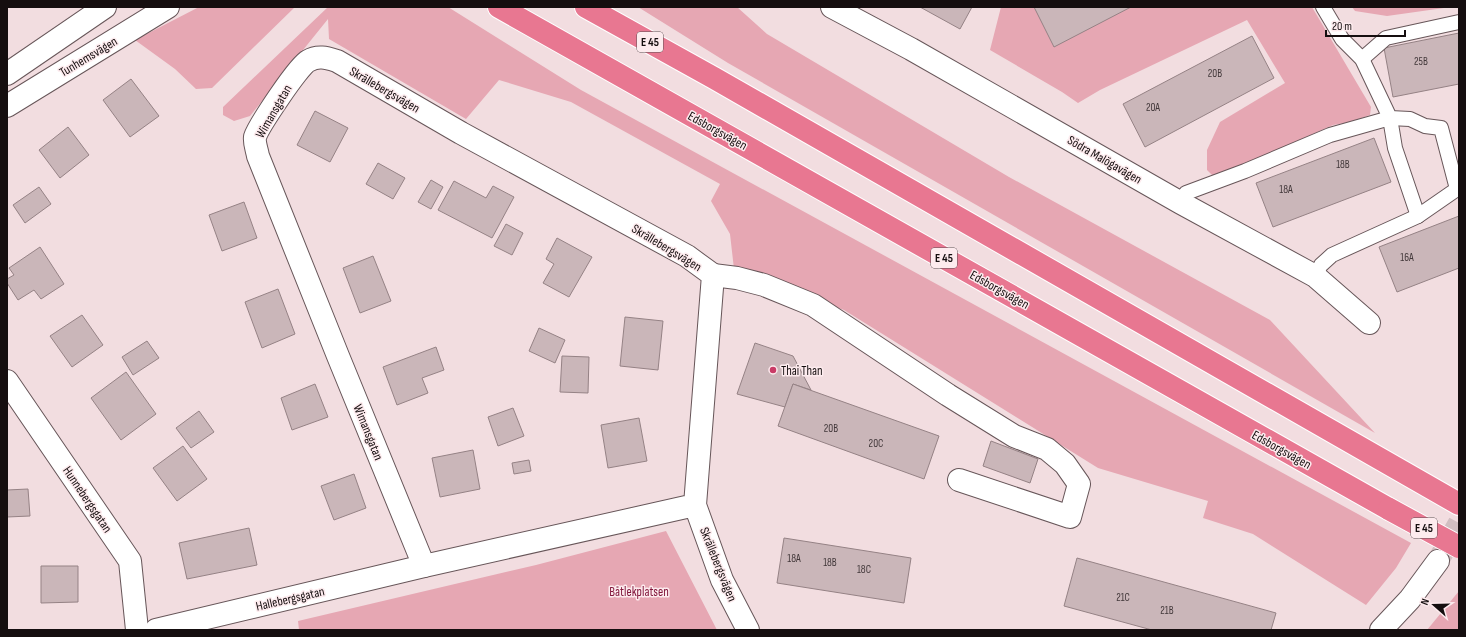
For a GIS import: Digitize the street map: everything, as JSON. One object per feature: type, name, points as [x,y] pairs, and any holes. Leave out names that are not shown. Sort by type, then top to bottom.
[{"type":"highway","name":"Edsborgsvägen","points":[[499,7],[1459,547]]},
{"type":"highway","name":"E 45","points":[[586,7],[728,86],[1459,504]]},
{"type":"street","points":[[7,74],[105,7]]},
{"type":"street","name":"Tunhemsvägen","points":[[7,106],[168,7]]},
{"type":"street","name":"Södra Malögavägen","points":[[832,7],[954,73],[1181,203],[1315,276],[1369,323]]},
{"type":"street","name":"Skrällebergsvägen","points":[[320,56],[337,61],[461,133],[687,256],[713,275],[695,505],[722,580],[748,630]]},
{"type":"street","name":"Wimansgatan","points":[[320,56],[307,61],[297,71],[274,105],[255,138],[258,156],[424,566]]},
{"type":"street","points":[[713,275],[737,278],[764,285],[813,305],[948,395],[1014,436],[1047,449],[1065,464],[1079,484],[1070,517],[959,480]]},
{"type":"street","name":"Hunnebergsgatan","points":[[7,381],[130,561],[137,630]]},
{"type":"street","points":[[424,566],[695,505]]},
{"type":"street","points":[[1382,630],[1410,599],[1438,561]]},
{"type":"street","name":"Hallebergsgatan","points":[[156,630],[424,566]]},
{"type":"lane","points":[[1323,7],[1342,39],[1362,60],[1390,118],[1395,148],[1418,216]]},
{"type":"lane","points":[[1362,60],[1386,38],[1459,22]]},
{"type":"lane","points":[[1181,203],[1186,193],[1245,171],[1330,135],[1390,118],[1410,119],[1425,126],[1441,128],[1457,189],[1418,216],[1332,255],[1321,265],[1315,276]]},
{"type":"green space","points":[[199,7],[295,7],[212,88],[196,89],[175,69],[135,40]]},
{"type":"green space","points":[[328,7],[448,7],[581,90],[1411,543],[1396,568],[1366,605],[1253,534],[1203,518],[1208,501],[1098,468],[844,310],[734,269],[730,234],[711,201],[720,184],[571,102],[499,80],[466,119],[329,39],[328,19],[250,116],[234,121],[223,115],[223,107]]},
{"type":"green space","points":[[638,7],[737,7],[767,34],[1009,177],[1270,320],[1375,433],[728,63]]},
{"type":"green space","points":[[1001,7],[1312,7],[1371,107],[1370,115],[1350,122],[1333,125],[1215,178],[1207,170],[1207,150],[1220,122],[1285,83],[1247,20],[1100,90],[1078,103],[990,50]]},
{"type":"green space","points":[[1352,7],[1451,7],[1387,16],[1355,11]]},
{"type":"green space","name":"Båtlekplatsen","points":[[666,531],[717,630],[299,630],[298,621],[536,565]]},
{"type":"green space","points":[[1459,591],[1459,630],[1427,630]]},
{"type":"building","points":[[920,7],[972,7],[960,29]]},
{"type":"building","points":[[1034,7],[1131,7],[1054,47]]},
{"type":"building","points":[[1459,33],[1459,84],[1393,97],[1384,48]]},
{"type":"building","points":[[1252,36],[1274,78],[1145,147],[1123,104]]},
{"type":"building","points":[[131,79],[159,116],[130,137],[103,100]]},
{"type":"building","points":[[315,111],[348,128],[330,162],[297,145]]},
{"type":"building","points":[[68,127],[89,155],[60,178],[39,150]]},
{"type":"building","points":[[1374,138],[1391,182],[1273,227],[1256,183]]},
{"type":"building","points":[[378,163],[405,178],[393,199],[366,184]]},
{"type":"building","points":[[431,180],[443,187],[431,209],[418,202]]},
{"type":"building","points":[[454,181],[486,198],[493,186],[514,197],[492,238],[438,210]]},
{"type":"building","points":[[39,187],[51,204],[25,223],[13,205]]},
{"type":"building","points":[[244,202],[257,238],[222,251],[209,215]]},
{"type":"building","points":[[1459,216],[1459,268],[1397,292],[1379,247]]},
{"type":"building","points":[[506,224],[523,233],[512,255],[494,246]]},
{"type":"building","points":[[557,238],[592,257],[569,297],[543,283],[554,264],[546,259]]},
{"type":"building","points":[[40,247],[64,284],[41,299],[34,290],[18,300],[7,283],[7,279],[14,275],[9,268]]},
{"type":"building","points":[[373,256],[391,301],[360,313],[343,268]]},
{"type":"building","points":[[278,289],[295,334],[262,348],[245,302]]},
{"type":"building","points":[[82,315],[103,345],[72,367],[50,336]]},
{"type":"building","points":[[625,317],[663,321],[658,370],[620,366]]},
{"type":"building","points":[[539,328],[565,340],[555,363],[529,351]]},
{"type":"building","points":[[147,341],[159,358],[133,375],[122,357]]},
{"type":"building","name":"Thai Than","points":[[755,343],[793,356],[811,390],[793,384],[785,407],[737,394]]},
{"type":"building","points":[[436,347],[444,370],[422,378],[428,393],[397,405],[383,367]]},
{"type":"building","points":[[562,356],[589,357],[588,393],[560,392]]},
{"type":"building","points":[[126,372],[156,414],[121,440],[91,398]]},
{"type":"building","points":[[315,384],[328,417],[292,430],[281,398]]},
{"type":"building","points":[[793,384],[939,436],[924,479],[778,426]]},
{"type":"building","points":[[513,408],[524,436],[498,446],[488,417]]},
{"type":"building","points":[[199,411],[214,432],[191,448],[176,428]]},
{"type":"building","points":[[639,418],[647,461],[608,468],[601,425]]},
{"type":"building","points":[[991,441],[1038,459],[1030,483],[983,466]]},
{"type":"building","points":[[183,446],[207,479],[177,501],[153,468]]},
{"type":"building","points":[[473,450],[480,489],[440,497],[432,458]]},
{"type":"building","points":[[529,460],[531,471],[514,474],[512,463]]},
{"type":"building","points":[[354,474],[366,508],[334,520],[321,486]]},
{"type":"building","points":[[28,489],[30,516],[7,517],[7,490]]},
{"type":"building","points":[[249,528],[257,565],[187,579],[179,543]]},
{"type":"building","points":[[784,538],[911,558],[904,603],[777,583]]},
{"type":"building","points":[[1077,558],[1276,613],[1271,630],[1152,630],[1064,606]]},
{"type":"building","points":[[41,566],[78,566],[78,602],[41,603]]},
{"type":"tunnel","points":[[1438,561],[1459,523]]},
{"type":"place","name":"Thai Than","points":[[773,370]]}]
